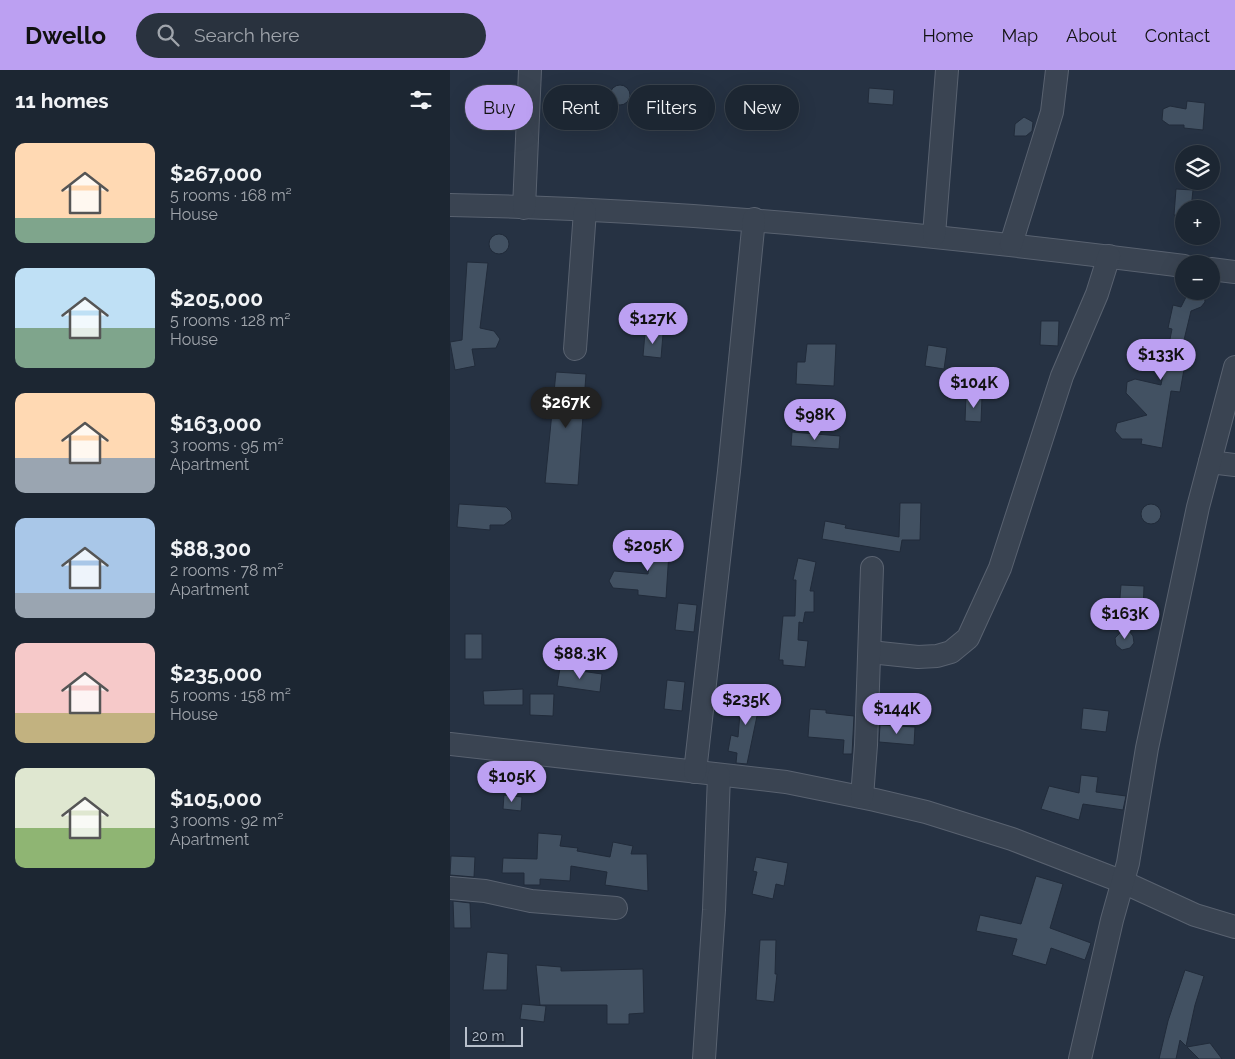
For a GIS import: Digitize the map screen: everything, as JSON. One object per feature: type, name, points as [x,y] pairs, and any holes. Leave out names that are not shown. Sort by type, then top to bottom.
[{"type":"street","points":[[524,208],[530,70]]},
{"type":"street","points":[[934,235],[947,70]]},
{"type":"street","points":[[1011,244],[1052,112],[1058,70]]},
{"type":"street","points":[[450,205],[754,219],[934,235],[1175,265]]},
{"type":"street","points":[[575,349],[584,211]]},
{"type":"street","points":[[695,772],[729,471],[754,219]]},
{"type":"street","points":[[870,652],[918,657],[937,656],[951,652],[968,638],[1006,550],[1062,376],[1097,294],[1108,256]]},
{"type":"street","points":[[1220,270],[1235,272]]},
{"type":"street","points":[[1080,1059],[1112,920],[1123,882],[1147,748],[1198,507],[1235,366]]},
{"type":"street","points":[[1210,462],[1235,465]]},
{"type":"street","points":[[862,797],[870,652],[872,568]]},
{"type":"street","points":[[450,744],[786,782],[862,797],[926,812],[1012,839],[1123,882],[1195,915],[1235,927]]},
{"type":"street","points":[[704,1059],[714,910],[719,775]]},
{"type":"street","points":[[450,888],[485,891],[531,901],[616,908]]},
{"type":"building","points":[[618,86],[627,88],[628,100],[624,104],[618,104]]},
{"type":"building","points":[[869,88],[894,90],[893,105],[868,103]]},
{"type":"building","points":[[1187,101],[1205,103],[1203,130],[1184,128],[1184,125],[1169,125],[1162,120],[1163,109],[1170,106],[1186,109]]},
{"type":"building","points":[[1024,117],[1033,122],[1032,131],[1026,136],[1014,136],[1015,124]]},
{"type":"building","points":[[1176,190],[1193,190],[1192,200],[1175,200]]},
{"type":"building","points":[[499,234],[506,237],[509,244],[506,251],[499,254],[492,251],[489,244],[492,237]]},
{"type":"building","points":[[467,262],[488,263],[480,328],[494,331],[500,339],[496,348],[472,349],[475,366],[455,370],[450,342],[462,340]]},
{"type":"building","points":[[1184,300],[1205,300],[1201,307],[1191,311],[1184,340],[1189,341],[1180,392],[1171,391],[1162,448],[1141,444],[1142,439],[1122,439],[1115,431],[1117,423],[1147,415],[1126,393],[1127,382],[1135,379],[1161,385],[1172,329],[1168,328],[1173,305],[1181,307]]},
{"type":"building","points":[[1041,321],[1059,321],[1058,346],[1040,345]]},
{"type":"building","points":[[645,333],[663,334],[661,358],[643,356]]},
{"type":"building","points":[[807,344],[836,344],[834,386],[796,384],[797,362],[805,362]]},
{"type":"building","points":[[928,345],[947,348],[944,369],[925,366]]},
{"type":"building","points":[[556,372],[586,374],[578,485],[545,483]]},
{"type":"building","points":[[966,396],[982,397],[981,422],[965,421]]},
{"type":"building","points":[[792,432],[840,436],[839,449],[791,446]]},
{"type":"building","points":[[900,503],[921,503],[920,540],[902,540],[900,552],[822,539],[825,521],[846,525],[845,528],[899,537]]},
{"type":"building","points":[[459,504],[506,507],[511,512],[512,519],[504,525],[490,525],[490,530],[457,527]]},
{"type":"building","points":[[1151,504],[1158,507],[1161,514],[1158,521],[1151,524],[1144,521],[1141,514],[1144,507]]},
{"type":"building","points":[[652,535],[670,536],[666,598],[638,595],[638,590],[613,588],[609,581],[614,571],[648,574]]},
{"type":"building","points":[[798,558],[816,562],[810,591],[814,591],[814,612],[805,612],[803,623],[799,622],[798,640],[808,641],[805,667],[783,665],[783,660],[779,660],[783,616],[795,616],[796,580],[793,580]]},
{"type":"building","points":[[1121,585],[1144,586],[1143,612],[1119,610]]},
{"type":"building","points":[[678,603],[697,605],[694,632],[675,630]]},
{"type":"building","points":[[1126,627],[1133,636],[1134,643],[1130,648],[1122,650],[1116,645],[1115,638]]},
{"type":"building","points":[[465,634],[482,634],[482,659],[465,659]]},
{"type":"building","points":[[560,668],[602,674],[600,692],[557,686]]},
{"type":"building","points":[[667,680],[685,682],[682,711],[664,709]]},
{"type":"building","points":[[523,689],[523,705],[484,705],[483,691]]},
{"type":"building","points":[[742,690],[762,692],[747,764],[736,763],[737,753],[728,751],[731,735],[738,737]]},
{"type":"building","points":[[530,694],[554,694],[553,716],[530,715]]},
{"type":"building","points":[[1083,708],[1109,711],[1106,732],[1081,729]]},
{"type":"building","points":[[810,709],[826,710],[826,713],[854,716],[852,754],[843,754],[844,740],[808,737]]},
{"type":"building","points":[[880,725],[915,727],[914,745],[879,742]]},
{"type":"building","points":[[1081,775],[1098,777],[1096,792],[1126,796],[1123,810],[1083,804],[1079,820],[1041,809],[1049,786],[1079,793]]},
{"type":"building","points":[[504,795],[522,797],[521,811],[503,809]]},
{"type":"building","points":[[538,833],[562,835],[560,846],[578,848],[577,851],[610,857],[613,842],[633,846],[631,854],[647,854],[648,891],[605,885],[607,872],[571,866],[570,881],[540,879],[540,885],[524,885],[524,873],[502,873],[503,858],[537,859]]},
{"type":"building","points":[[451,856],[475,857],[474,877],[450,875]]},
{"type":"building","points":[[756,857],[788,863],[784,886],[776,884],[773,899],[752,894],[757,872],[753,871]]},
{"type":"building","points":[[1036,876],[1063,884],[1050,928],[1091,943],[1085,960],[1051,948],[1046,965],[1012,955],[1017,939],[976,931],[980,915],[1021,924]]},
{"type":"building","points":[[453,901],[470,903],[471,928],[454,928]]},
{"type":"building","points":[[760,940],[776,940],[775,974],[777,974],[774,1002],[756,1000]]},
{"type":"building","points":[[487,952],[508,954],[507,990],[483,990]]},
{"type":"building","points":[[536,965],[561,967],[561,971],[643,969],[644,1013],[629,1014],[629,1024],[607,1024],[607,1005],[540,1005]]},
{"type":"building","points":[[1185,970],[1204,976],[1186,1046],[1180,1040],[1176,1059],[1159,1059],[1168,1021]]},
{"type":"building","points":[[522,1004],[546,1006],[544,1022],[520,1019]]},
{"type":"building","points":[[1210,1043],[1222,1059],[1199,1059],[1187,1047]]}]
